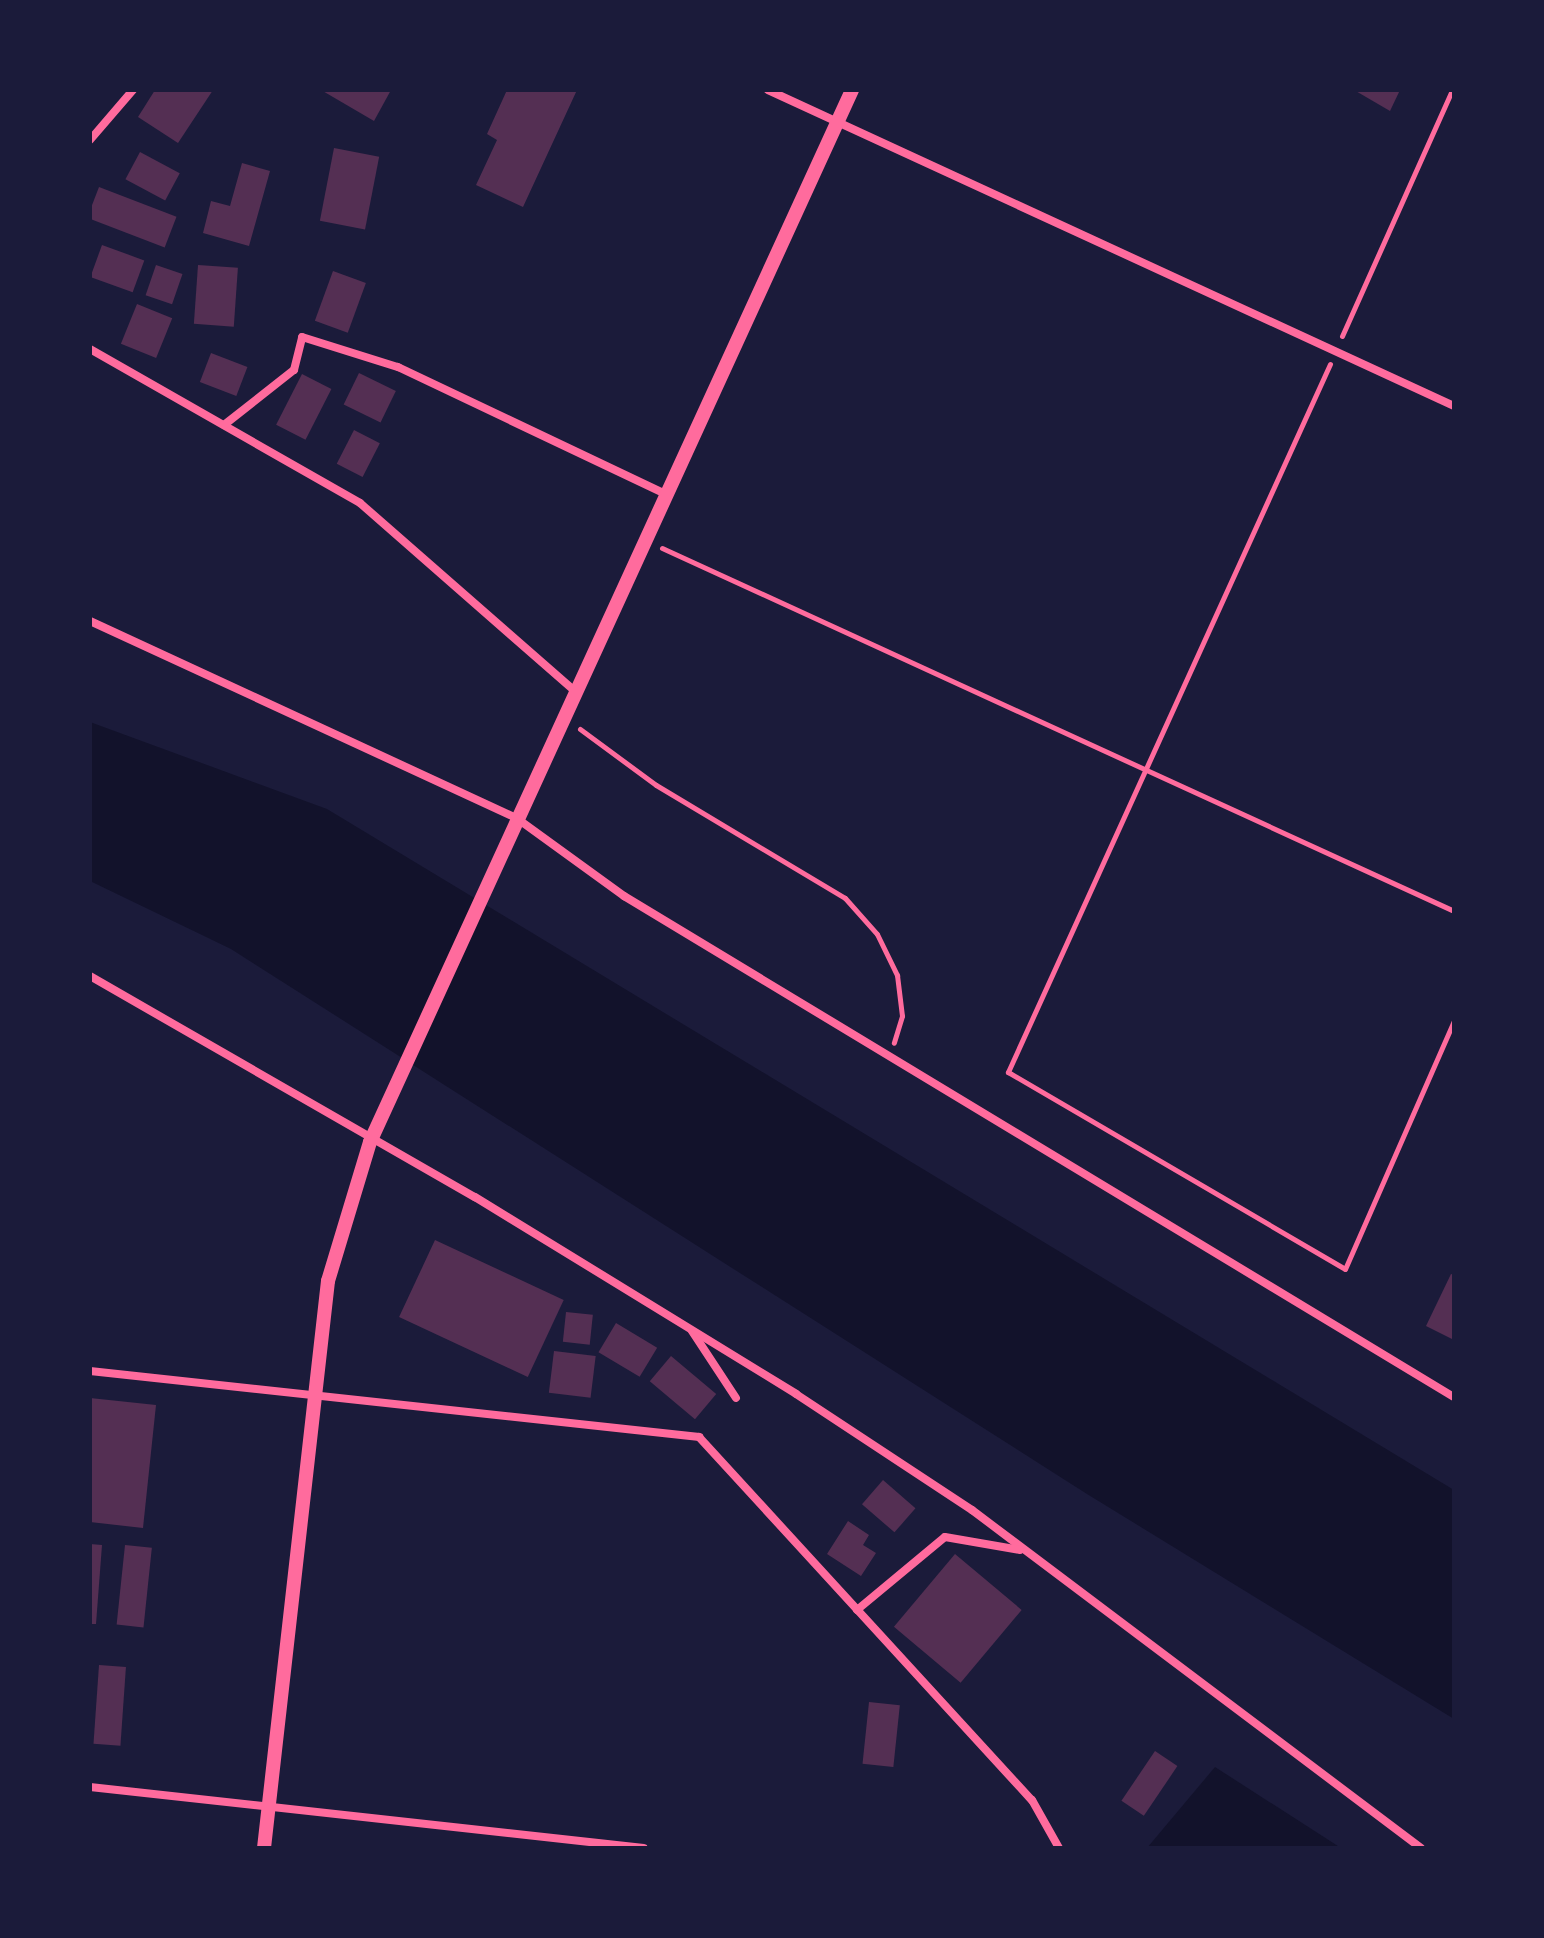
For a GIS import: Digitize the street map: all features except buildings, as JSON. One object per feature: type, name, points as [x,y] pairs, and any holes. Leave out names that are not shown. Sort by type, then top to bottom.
[{"type":"street","points":[[90,140],[133,90]]},
{"type":"street","points":[[768,90],[1454,406]]},
{"type":"street","points":[[264,1848],[311,1397],[328,1281],[371,1138],[513,822],[576,692],[852,90]]},
{"type":"street","points":[[224,425],[294,370],[302,337],[398,367],[666,494]]},
{"type":"street","points":[[90,349],[360,503],[576,692]]},
{"type":"street","points":[[90,621],[513,822],[624,896],[889,1059],[1454,1397]]},
{"type":"street","points":[[90,976],[475,1197],[691,1330],[1029,1553],[1421,1848]]},
{"type":"street","points":[[691,1330],[736,1398]]},
{"type":"street","points":[[90,1371],[699,1437],[1032,1800],[1059,1848]]},
{"type":"street","points":[[857,1610],[945,1537],[1029,1553]]},
{"type":"street","points":[[90,1787],[644,1848]]},
{"type":"path","points":[[1452,90],[1008,1072],[1345,1269],[1454,1021]]},
{"type":"path","points":[[645,540],[1454,911]]},
{"type":"path","points":[[564,717],[656,785],[845,898],[877,934],[897,975],[902,1016],[889,1059]]},
{"type":"shaded area","points":[[90,722],[327,809],[1454,1490],[1454,1719],[1087,1494],[231,949],[90,881]]},
{"type":"shaded area","points":[[1215,1767],[1341,1848],[1147,1848]]}]
